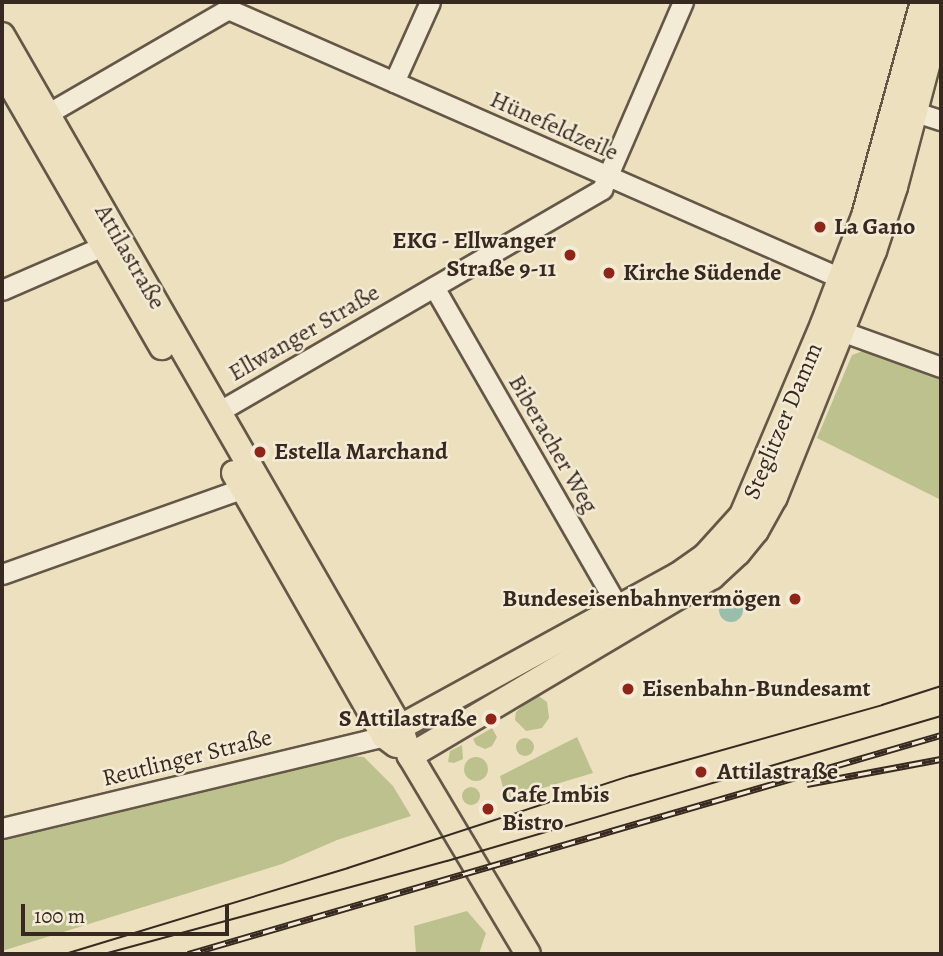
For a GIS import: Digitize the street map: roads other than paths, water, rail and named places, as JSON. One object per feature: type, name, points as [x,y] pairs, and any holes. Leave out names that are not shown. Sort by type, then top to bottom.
[{"type":"main road","name":"Steglitzer Damm","points":[[905,108],[923,2]]},
{"type":"main road","name":"Steglitzer Damm","points":[[393,732],[624,617],[712,577],[738,553],[756,531],[775,497],[832,328],[851,282],[872,192],[941,13]]},
{"type":"main road","name":"Attilastraße","points":[[2,34],[47,114],[111,241],[393,732],[410,756],[517,950]]},
{"type":"main road","name":"Attilastraße","points":[[2,71],[218,412],[250,484]]},
{"type":"main road","name":"Steglitzer Damm","points":[[410,756],[624,617]]},
{"type":"street","points":[[394,82],[430,2]]},
{"type":"street","name":"Ellwanger Straße","points":[[218,412],[602,189],[682,2]]},
{"type":"street","points":[[47,114],[228,5]]},
{"type":"street","name":"Hünefeldzeile","points":[[228,5],[394,82],[851,282]]},
{"type":"street","points":[[905,108],[941,120]]},
{"type":"street","points":[[2,290],[111,241]]},
{"type":"street","name":"Biberacher Weg","points":[[434,287],[624,617]]},
{"type":"street","points":[[832,328],[941,367]]},
{"type":"street","points":[[2,574],[250,484]]},
{"type":"street","name":"Reutlinger Straße","points":[[2,828],[393,732]]},
{"type":"tram line","points":[[65,954],[348,868],[630,776],[941,686]]},
{"type":"tram line","points":[[104,954],[447,861],[941,716]]},
{"type":"railway","points":[[188,954],[941,735]]},
{"type":"railway","points":[[807,784],[941,759]]},
{"type":"place","name":"La Gano","points":[[820,227]]},
{"type":"place","name":"EKG - Ellwanger Straße 9-11","points":[[570,255]]},
{"type":"place","name":"Kirche Südende","points":[[609,273]]},
{"type":"place","name":"Estella Marchand","points":[[260,452]]},
{"type":"place","name":"Bundeseisenbahnvermögen","points":[[795,599]]},
{"type":"place","name":"Eisenbahn-Bundesamt","points":[[628,689]]},
{"type":"place","name":"S Attilastraße","points":[[491,719]]},
{"type":"place","name":"Attilastraße","points":[[701,772]]},
{"type":"place","name":"Cafe Imbis Bistro","points":[[488,809]]}]
